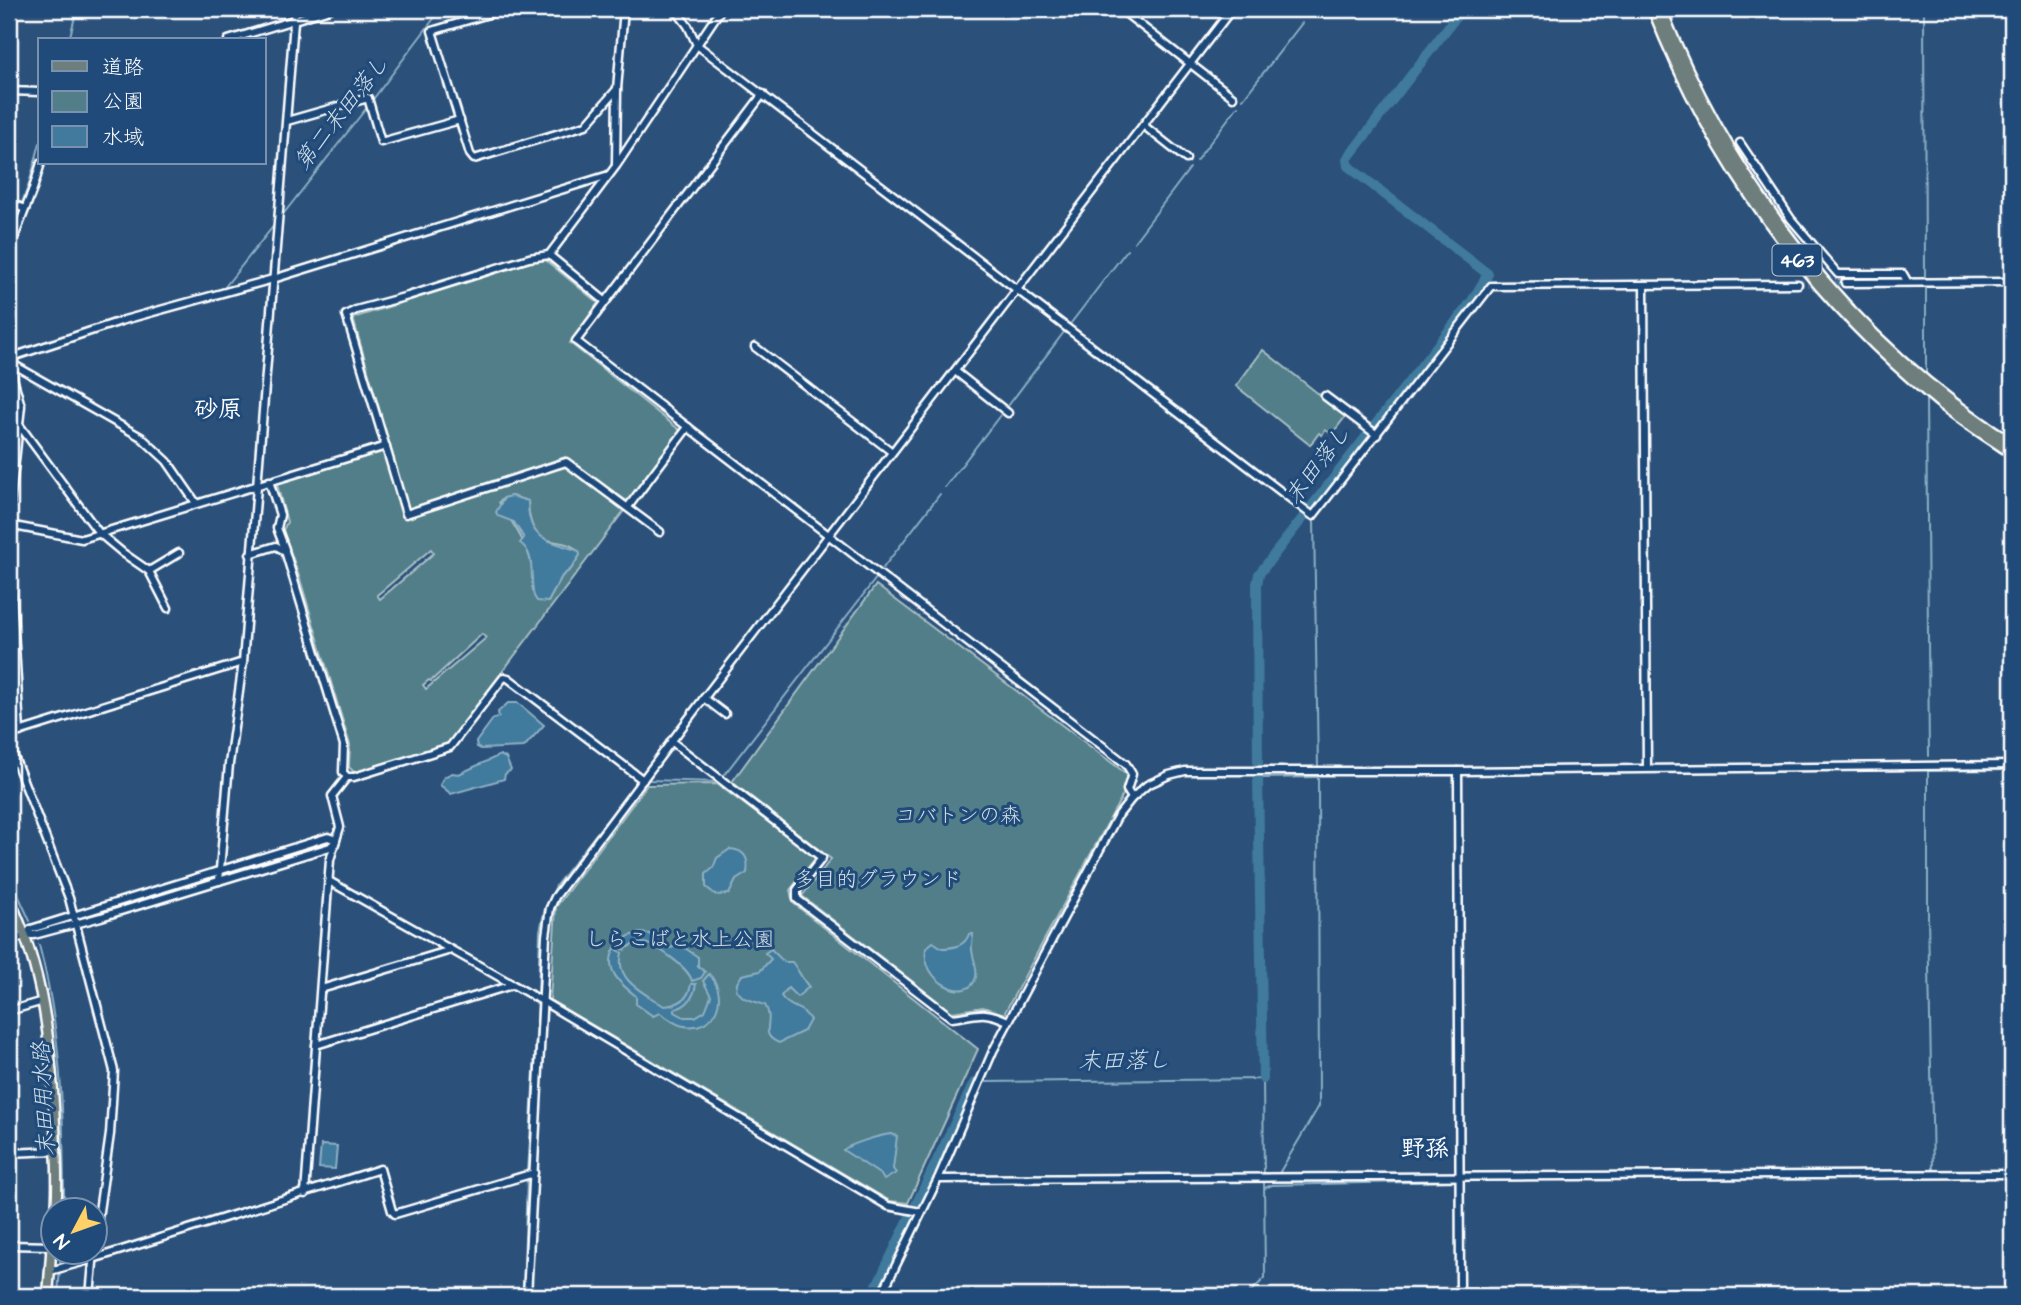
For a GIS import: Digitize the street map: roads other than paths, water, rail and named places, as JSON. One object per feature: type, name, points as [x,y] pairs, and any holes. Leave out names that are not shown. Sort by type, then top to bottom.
[{"type":"highway","name":"463","points":[[1653,9],[1683,81],[1725,158],[1795,257],[1849,319],[1885,354],[1939,401],[2012,453]]},
{"type":"highway","name":"463","points":[[1661,9],[1678,52],[1714,124],[1755,192],[1790,239],[1854,314],[1901,359],[1964,411],[2012,443]]},
{"type":"main road","points":[[9,898],[26,935],[43,1000],[52,1063],[56,1196]]},
{"type":"main road","points":[[48,1296],[56,1266]]},
{"type":"street","points":[[219,881],[229,764],[243,662],[295,9]]},
{"type":"street","points":[[235,38],[330,9]]},
{"type":"street","points":[[505,9],[432,31],[470,154],[474,159],[586,125],[617,89]]},
{"type":"street","points":[[616,166],[617,89],[624,9]]},
{"type":"street","points":[[675,9],[688,26],[697,45],[1313,516],[1491,286],[1798,284]]},
{"type":"street","points":[[712,9],[721,9]]},
{"type":"street","points":[[548,256],[616,166],[721,9]]},
{"type":"street","points":[[1120,9],[1233,97]]},
{"type":"street","points":[[527,1296],[546,936],[550,908],[562,885],[1232,9]]},
{"type":"street","points":[[9,91],[38,92]]},
{"type":"street","points":[[763,94],[576,341],[1126,764],[1132,774],[1127,790],[1132,798]]},
{"type":"street","points":[[287,121],[368,99],[382,142],[460,120]]},
{"type":"street","points":[[1143,125],[1186,159]]},
{"type":"street","points":[[1740,143],[1791,219],[1838,274],[1903,274],[1907,281]]},
{"type":"street","points":[[9,251],[41,164]]},
{"type":"street","points":[[9,361],[124,320],[273,279],[609,175]]},
{"type":"street","points":[[9,195],[11,204],[26,209]]},
{"type":"street","points":[[606,301],[548,256],[529,258],[346,315],[406,514],[566,462],[660,533]]},
{"type":"street","points":[[1845,283],[2012,282]]},
{"type":"street","points":[[1644,285],[1647,768]]},
{"type":"street","points":[[755,346],[892,452]]},
{"type":"street","points":[[9,361],[21,406],[9,516]]},
{"type":"street","points":[[9,361],[141,437],[167,461],[197,503]]},
{"type":"street","points":[[955,371],[1008,413]]},
{"type":"street","points":[[1325,396],[1377,435]]},
{"type":"street","points":[[20,426],[99,533],[123,554],[149,570],[167,608]]},
{"type":"street","points":[[628,508],[688,427]]},
{"type":"street","points":[[9,525],[82,539],[386,446]]},
{"type":"street","points":[[269,481],[280,515],[277,528],[344,746],[343,772],[347,777]]},
{"type":"street","points":[[9,543],[20,732]]},
{"type":"street","points":[[250,554],[276,546],[285,551]]},
{"type":"street","points":[[149,570],[179,553]]},
{"type":"street","points":[[9,735],[243,662]]},
{"type":"street","points":[[347,777],[450,747],[504,677],[643,780]]},
{"type":"street","points":[[704,698],[725,714]]},
{"type":"street","points":[[671,741],[822,858],[797,890],[797,899],[952,1018],[991,1013],[1008,1021]]},
{"type":"street","points":[[9,744],[75,919],[114,1071],[110,1134],[101,1196]]},
{"type":"street","points":[[881,1296],[938,1179],[1008,1021],[1117,817],[1147,785],[1185,771],[2012,765]]},
{"type":"street","points":[[1458,771],[1460,1296]]},
{"type":"street","points":[[305,1194],[330,860],[340,827],[332,796],[347,777]]},
{"type":"street","points":[[9,942],[328,837],[336,840]]},
{"type":"street","points":[[75,919],[102,917],[330,847],[336,840]]},
{"type":"street","points":[[329,881],[542,1001],[888,1206],[921,1212]]},
{"type":"street","points":[[321,989],[451,950]]},
{"type":"street","points":[[316,1045],[512,985]]},
{"type":"street","points":[[9,1011],[43,1000]]},
{"type":"street","points":[[9,1153],[56,1151]]},
{"type":"street","points":[[108,1251],[305,1194],[380,1169],[395,1214],[534,1173]]},
{"type":"street","points":[[938,1179],[2012,1174]]},
{"type":"street","points":[[9,1245],[38,1246]]},
{"type":"street","points":[[57,1269],[65,1266]]},
{"type":"street","points":[[90,1296],[92,1266]]},
{"type":"water","points":[[511,496],[528,501],[531,524],[541,536],[579,551],[580,555],[571,569],[562,576],[548,602],[537,601],[534,596],[531,560],[520,543],[524,538],[514,522],[498,516],[496,512],[504,498]]},
{"type":"water","points":[[508,703],[518,703],[544,725],[524,747],[477,747],[476,742]]},
{"type":"water","points":[[500,755],[506,758],[511,770],[505,774],[504,779],[451,794],[440,785],[444,777],[452,773],[459,774]]},
{"type":"water","points":[[730,849],[740,851],[745,856],[747,873],[736,880],[729,894],[716,895],[706,887],[706,874],[713,868],[717,858]]},
{"type":"water","points":[[650,934],[671,948],[679,944],[698,957],[698,966],[705,972],[701,978],[692,981],[678,963],[653,946],[637,943],[625,950],[617,945],[629,936]]},
{"type":"water","points":[[969,934],[973,934],[976,977],[972,985],[964,989],[946,986],[930,971],[926,948],[933,942],[942,948],[955,947],[962,944]]},
{"type":"water","points":[[615,948],[622,953],[621,963],[627,979],[664,1006],[682,1000],[688,994],[691,984],[696,984],[690,1000],[675,1009],[675,1012],[684,1017],[695,1017],[705,1011],[711,996],[703,981],[709,974],[715,983],[719,1001],[712,1018],[695,1026],[684,1026],[674,1023],[660,1013],[653,1016],[636,1004],[636,996],[619,981],[612,969]]},
{"type":"water","points":[[771,949],[784,962],[792,962],[809,987],[797,997],[788,988],[781,996],[810,1020],[804,1031],[779,1043],[769,1036],[769,1017],[765,1005],[744,998],[736,990],[742,975],[760,971],[771,959],[765,953]]},
{"type":"water","points":[[891,1134],[897,1136],[893,1169],[896,1173],[884,1180],[881,1175],[843,1150],[866,1140]]},
{"type":"water","points":[[321,1145],[337,1146],[335,1169],[319,1168]]},
{"type":"waterway","name":"末田用水路","points":[[70,38],[77,9]]},
{"type":"waterway","name":"第二末田落し","points":[[371,102],[441,9]]},
{"type":"waterway","points":[[1307,15],[1312,9]]},
{"type":"waterway","name":"末田落し","points":[[1263,1079],[1257,584],[1259,574],[1472,301],[1488,274],[1348,166],[1347,159],[1462,9]]},
{"type":"waterway","points":[[1924,9],[1925,279]]},
{"type":"waterway","points":[[1243,99],[1302,23]]},
{"type":"waterway","name":"第二末田落し","points":[[281,217],[368,106]]},
{"type":"waterway","points":[[1196,161],[1238,106]]},
{"type":"waterway","name":"末田用水路","points":[[9,236],[29,184],[38,150]]},
{"type":"waterway","points":[[1134,242],[1190,168]]},
{"type":"waterway","name":"第二末田落し","points":[[191,298],[224,288],[275,224]]},
{"type":"waterway","points":[[1071,323],[1127,250]]},
{"type":"waterway","points":[[1926,285],[1926,374]]},
{"type":"waterway","points":[[1008,406],[1064,332]]},
{"type":"waterway","name":"第二末田落し","points":[[9,354],[41,344]]},
{"type":"waterway","points":[[1926,397],[1929,756]]},
{"type":"waterway","points":[[945,487],[1001,414]]},
{"type":"waterway","points":[[883,568],[940,494]]},
{"type":"waterway","name":"末田落し","points":[[1314,503],[1314,511]]},
{"type":"waterway","points":[[1314,520],[1318,769]]},
{"type":"waterway","points":[[724,775],[877,577]]},
{"type":"waterway","points":[[1933,1170],[1928,771],[2012,770]]},
{"type":"waterway","points":[[1278,1175],[1319,1106],[1318,775]]},
{"type":"waterway","points":[[1258,778],[1317,777]]},
{"type":"waterway","points":[[538,995],[540,931],[545,908],[557,884],[638,780]]},
{"type":"waterway","points":[[647,780],[719,782]]},
{"type":"waterway","name":"末田用水路","points":[[9,875],[30,921]]},
{"type":"waterway","name":"末田用水路","points":[[39,945],[57,1043],[64,1196]]},
{"type":"waterway","points":[[528,1173],[538,1000]]},
{"type":"waterway","name":"末田落し","points":[[986,1082],[1263,1079],[1264,1174]]},
{"type":"waterway","name":"末田落し","points":[[916,1205],[974,1083]]},
{"type":"waterway","points":[[523,1296],[527,1178]]},
{"type":"waterway","name":"末田落し","points":[[1246,1296],[1265,1278],[1264,1179]]},
{"type":"waterway","points":[[1464,1181],[1612,1179]]},
{"type":"waterway","points":[[1265,1188],[1272,1185],[1458,1181]]},
{"type":"waterway","name":"末田落し","points":[[884,1271],[911,1215]]},
{"type":"waterway","name":"末田用水路","points":[[58,1296],[60,1266]]},
{"type":"waterway","name":"末田落し","points":[[872,1296],[881,1277]]},
{"type":"tunnel","points":[[1798,284],[1845,283]]},
{"type":"district","name":"砂原","points":[[218,409]]},
{"type":"district","name":"野孫","points":[[1425,1148]]},
{"type":"park label","name":"コバトンの森","points":[[958,815]]},
{"type":"park label","name":"多目的グラウンド","points":[[878,879]]},
{"type":"park label","name":"しらこばと水上公園","points":[[680,939]]}]
